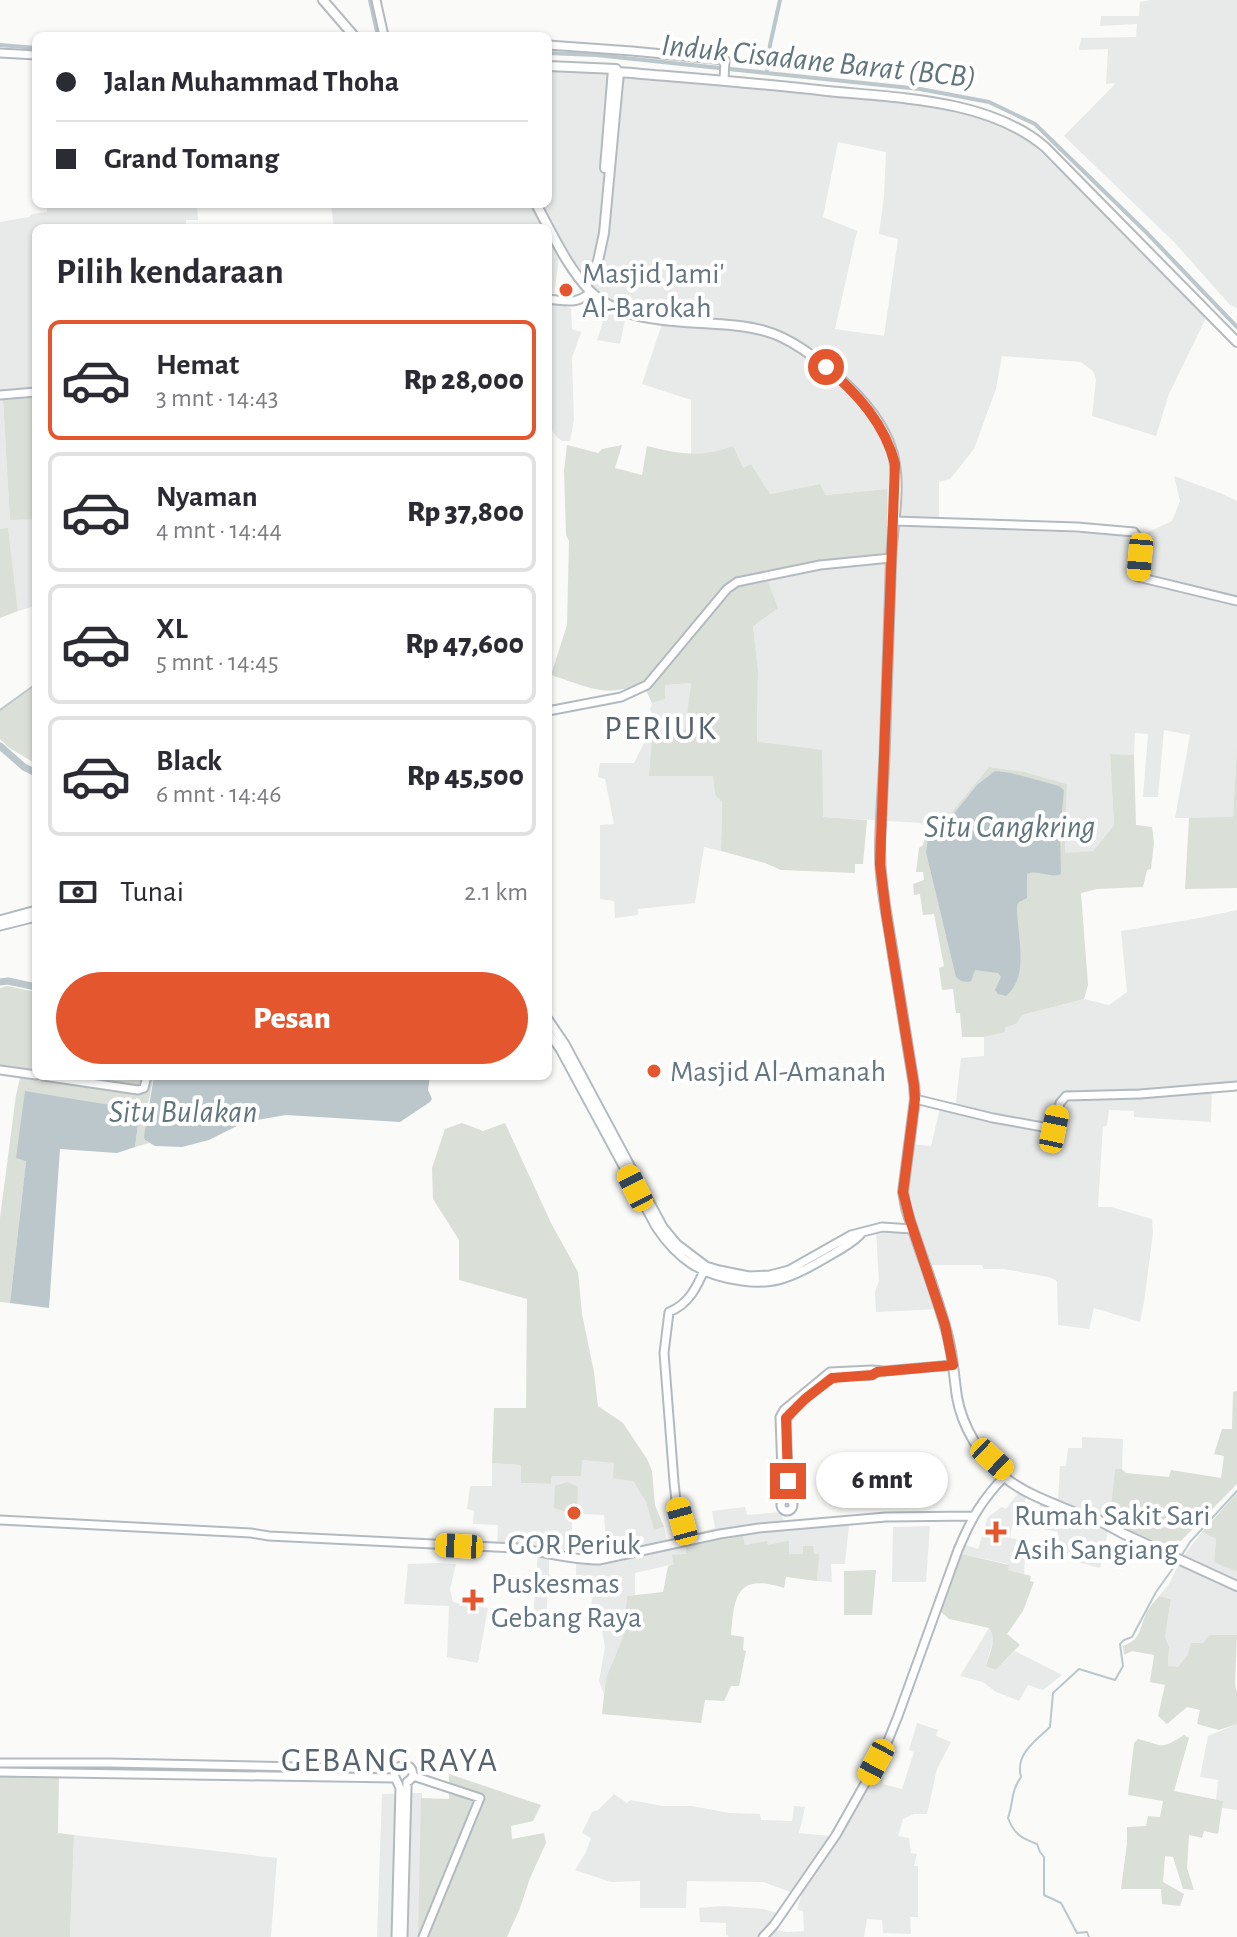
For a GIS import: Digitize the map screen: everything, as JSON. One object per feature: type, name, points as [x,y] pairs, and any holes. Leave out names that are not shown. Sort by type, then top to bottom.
[{"type":"main road","points":[[323,0],[351,32]]},
{"type":"main road","points":[[552,67],[616,75],[752,83],[890,97],[957,107],[996,118],[1025,132],[1045,147],[1237,342]]},
{"type":"main road","points":[[616,75],[724,78],[752,83]]},
{"type":"main road","points":[[587,287],[598,261],[616,75]]},
{"type":"main road","points":[[552,233],[573,270],[605,302],[638,315],[750,328],[779,336],[820,362],[856,394],[878,422],[890,445],[896,474],[880,864],[915,1099],[903,1192],[912,1229],[945,1325],[957,1388],[975,1435],[1004,1477],[1087,1513],[1176,1559],[1237,1586]]},
{"type":"main road","points":[[991,1460],[1028,1489]]},
{"type":"street","points":[[376,0],[383,32]]},
{"type":"street","points":[[552,45],[725,60],[724,78]]},
{"type":"street","points":[[0,53],[32,55]]},
{"type":"street","points":[[552,299],[575,302],[583,299],[587,287]]},
{"type":"street","points":[[0,395],[32,392]]},
{"type":"street","points":[[894,521],[1134,532],[1139,540],[1138,577],[1237,601]]},
{"type":"street","points":[[552,710],[621,697],[647,685],[727,589],[737,582],[820,565],[891,558]]},
{"type":"street","points":[[0,920],[32,911]]},
{"type":"street","points":[[0,926],[32,918]]},
{"type":"street","points":[[552,1025],[663,1227],[704,1269]]},
{"type":"street","points":[[552,1038],[658,1231],[690,1264],[739,1275],[770,1275],[789,1270],[851,1235],[882,1227],[912,1229]]},
{"type":"street","points":[[0,1070],[32,1074]]},
{"type":"street","points":[[71,1080],[142,1090],[146,1080]]},
{"type":"street","points":[[915,1099],[1054,1129],[1060,1103],[1066,1096],[1237,1086]]},
{"type":"street","points":[[688,1541],[674,1488],[664,1353],[669,1312],[694,1292],[704,1269]]},
{"type":"street","points":[[789,1525],[788,1511],[782,1508],[781,1503],[786,1499],[779,1421],[782,1412],[830,1372],[877,1372],[953,1365]]},
{"type":"street","points":[[763,1937],[836,1835],[885,1748],[958,1550],[973,1516],[1004,1477]]},
{"type":"street","points":[[0,1522],[517,1548],[599,1560],[733,1532],[789,1525],[886,1517],[973,1516]]},
{"type":"street","points":[[0,1763],[402,1777],[480,1798],[423,1937]]},
{"type":"street","points":[[0,1772],[219,1770]]},
{"type":"street","points":[[402,1777],[403,1937]]},
{"type":"street","points":[[396,1937],[401,1868]]},
{"type":"shaded area","points":[[1237,0],[1237,308],[1230,305],[1174,242],[1064,136],[1116,83],[1106,84],[1108,49],[1079,50],[1081,38],[1136,37],[1137,24],[1100,26],[1101,16],[1139,16],[1140,2]]},
{"type":"shaded area","points":[[552,70],[912,104],[984,118],[1026,138],[1133,241],[1206,318],[1169,394],[1156,436],[1092,416],[1096,379],[1093,371],[1081,362],[1002,356],[996,389],[974,449],[950,479],[939,482],[939,527],[1131,535],[1146,533],[1172,521],[1180,501],[1174,476],[1237,501],[1237,747],[1233,818],[1175,818],[1190,735],[1164,730],[1158,797],[1143,797],[1148,734],[1135,733],[1134,755],[1110,754],[1114,825],[1093,851],[1065,854],[1067,784],[1025,772],[989,767],[948,818],[938,817],[928,828],[920,823],[823,817],[757,743],[758,671],[753,626],[766,579],[887,489],[824,495],[820,484],[770,494],[751,464],[743,468],[716,453],[691,454],[691,400],[642,384],[662,324],[626,316],[620,344],[597,340],[607,309],[589,299],[592,283],[576,269],[542,208],[552,208]],"holes":[[[838,142],[886,152],[879,234],[898,239],[884,336],[835,329],[857,231],[823,217]]]},
{"type":"shaded area","points":[[47,208],[197,208],[198,220],[186,220],[186,224],[32,224],[32,397],[3,400],[10,519],[32,519],[32,607],[18,611],[8,529],[0,529],[0,222],[47,212]]},
{"type":"shaded area","points":[[332,208],[532,208],[541,224],[334,224]]},
{"type":"shaded area","points":[[552,245],[559,258],[554,296],[566,299],[567,307],[571,308],[572,329],[581,332],[572,358],[574,420],[570,441],[557,437],[552,431]]},
{"type":"shaded area","points":[[32,397],[32,519],[10,520],[3,400]]},
{"type":"shaded area","points":[[567,445],[598,453],[602,449],[622,445],[615,468],[642,475],[647,446],[690,454],[733,446],[743,468],[751,464],[770,494],[820,484],[825,495],[887,489],[887,559],[767,579],[778,608],[753,626],[758,670],[757,742],[822,750],[823,817],[867,820],[863,864],[855,864],[855,873],[781,870],[721,851],[722,802],[715,795],[713,776],[649,776],[652,741],[665,730],[685,730],[691,683],[665,685],[665,699],[652,703],[642,682],[607,691],[552,675],[567,625],[569,541],[566,535],[564,471]]},
{"type":"shaded area","points":[[8,528],[18,611],[0,618],[0,529]]},
{"type":"shaded area","points":[[691,683],[685,731],[649,776],[713,776],[715,795],[722,802],[721,851],[704,847],[695,903],[638,909],[638,915],[615,918],[614,901],[600,899],[600,825],[614,824],[605,779],[598,777],[600,763],[634,763],[647,737],[659,725],[650,710],[652,703],[665,699],[664,685]]},
{"type":"shaded area","points":[[32,688],[32,762],[0,739],[0,711]]},
{"type":"shaded area","points":[[1237,747],[1237,888],[1185,889],[1189,818],[1233,817]]},
{"type":"shaded area","points":[[1110,754],[1134,755],[1136,825],[1152,827],[1151,869],[1147,870],[1143,887],[1097,889],[1081,893],[1088,985],[1084,999],[1022,1015],[1016,1024],[1005,1027],[1005,1032],[984,1037],[962,1037],[960,1013],[956,1013],[953,989],[942,990],[939,968],[944,966],[934,914],[923,915],[920,894],[914,895],[913,884],[924,880],[923,872],[916,872],[919,848],[923,845],[928,828],[938,817],[948,817],[989,767],[1025,772],[1067,784],[1065,853],[1093,851],[1114,825]]},
{"type":"shaded area","points":[[1237,910],[1237,1084],[1212,1086],[1211,1122],[1134,1117],[1134,1111],[1109,1110],[1107,1125],[1103,1127],[1098,1207],[1111,1207],[1152,1219],[1153,1233],[1140,1322],[1094,1308],[1089,1329],[1058,1325],[1057,1281],[1003,1269],[983,1269],[982,1265],[928,1265],[943,1309],[876,1312],[875,1292],[879,1281],[876,1231],[917,1233],[906,1177],[911,1144],[931,1146],[940,1108],[955,1111],[961,1058],[984,1056],[984,1037],[1004,1032],[1005,1027],[1022,1015],[1084,999],[1109,1005],[1127,992],[1121,931]]},
{"type":"shaded area","points":[[7,986],[32,991],[32,1080],[153,1080],[146,1112],[145,1140],[149,1143],[135,1147],[140,1110],[26,1161],[10,1303],[0,1302],[0,1218],[21,1074],[0,1070],[0,988]]},
{"type":"shaded area","points":[[462,1123],[483,1131],[505,1123],[551,1223],[578,1272],[598,1406],[623,1423],[647,1459],[652,1471],[655,1505],[664,1527],[654,1530],[646,1502],[633,1481],[613,1478],[614,1463],[582,1460],[581,1476],[552,1476],[551,1484],[521,1483],[521,1465],[492,1463],[494,1408],[526,1408],[527,1299],[459,1280],[459,1240],[433,1199],[432,1168],[445,1129]]},
{"type":"shaded area","points":[[1237,1391],[1237,1484],[1173,1549],[1106,1520],[1111,1507],[1115,1469],[1169,1477],[1171,1470],[1221,1478],[1224,1456],[1214,1454],[1222,1429],[1232,1429],[1233,1392]]},
{"type":"shaded area","points":[[1082,1437],[1123,1439],[1122,1469],[1115,1470],[1111,1507],[1106,1519],[1110,1522],[1100,1568],[1069,1560],[1054,1550],[1058,1532],[1034,1527],[1043,1494],[1058,1499],[1060,1466],[1066,1466],[1068,1448],[1082,1448]]},
{"type":"shaded area","points":[[582,1460],[615,1463],[633,1481],[646,1502],[654,1530],[664,1527],[667,1541],[715,1528],[712,1511],[745,1507],[747,1515],[781,1512],[786,1529],[849,1524],[845,1564],[831,1564],[832,1582],[817,1581],[818,1554],[789,1554],[767,1542],[745,1545],[743,1536],[686,1554],[674,1564],[635,1573],[635,1595],[627,1596],[623,1637],[606,1678],[604,1694],[599,1681],[605,1647],[602,1631],[589,1628],[594,1581],[576,1579],[576,1559],[607,1557],[604,1515],[581,1514],[572,1518],[572,1555],[544,1547],[497,1546],[498,1525],[473,1524],[474,1511],[467,1509],[470,1486],[492,1486],[492,1463],[522,1465],[521,1483],[551,1484],[552,1476]]},
{"type":"shaded area","points":[[567,1482],[578,1487],[577,1508],[566,1512],[554,1508],[555,1486]]},
{"type":"shaded area","points":[[1018,1493],[1026,1497],[1021,1518],[1012,1526],[1010,1538],[1026,1540],[1024,1574],[1007,1570],[1008,1564],[958,1553],[960,1543],[978,1549],[988,1517],[1002,1507],[1006,1509]]},
{"type":"shaded area","points":[[1237,1493],[1237,1572],[1214,1562],[1216,1539],[1202,1532]]},
{"type":"shaded area","points":[[930,1526],[926,1582],[892,1582],[893,1527]]},
{"type":"shaded area","points":[[1202,1532],[1216,1539],[1214,1562],[1237,1572],[1237,1635],[1209,1635],[1203,1643],[1191,1644],[1178,1668],[1168,1666],[1169,1647],[1165,1637],[1171,1599],[1159,1596]]},
{"type":"shaded area","points":[[743,1536],[745,1545],[789,1541],[789,1554],[803,1554],[803,1546],[813,1546],[814,1554],[819,1554],[817,1581],[786,1577],[784,1588],[756,1583],[741,1591],[734,1609],[731,1635],[744,1637],[743,1650],[746,1651],[739,1686],[731,1686],[724,1701],[705,1700],[701,1723],[602,1714],[606,1678],[623,1637],[627,1596],[663,1592],[668,1566],[674,1564],[672,1555],[686,1554],[686,1547]]},
{"type":"shaded area","points":[[538,1551],[549,1553],[551,1578],[548,1579],[547,1611],[555,1613],[554,1624],[533,1621]]},
{"type":"shaded area","points":[[958,1553],[1009,1565],[1008,1570],[1031,1576],[1030,1581],[1034,1582],[1023,1611],[1007,1634],[1020,1645],[996,1670],[986,1666],[993,1641],[989,1628],[949,1619],[940,1611]]},
{"type":"shaded area","points":[[408,1564],[456,1564],[450,1589],[453,1602],[488,1608],[478,1663],[447,1657],[449,1606],[404,1604]]},
{"type":"shaded area","points":[[876,1570],[872,1615],[844,1615],[844,1571]]},
{"type":"shaded area","points":[[1159,1596],[1171,1599],[1165,1637],[1169,1647],[1168,1666],[1178,1667],[1187,1656],[1191,1643],[1203,1643],[1209,1635],[1237,1635],[1237,1724],[1219,1730],[1197,1724],[1200,1710],[1187,1707],[1167,1724],[1158,1716],[1165,1685],[1150,1682],[1154,1655],[1132,1651],[1124,1655],[1123,1646],[1137,1637],[1147,1611]]},
{"type":"shaded area","points":[[989,1628],[994,1638],[986,1665],[996,1670],[1015,1651],[1062,1675],[1043,1690],[1028,1685],[1019,1701],[996,1692],[983,1682],[960,1676]]},
{"type":"shaded area","points":[[917,1723],[938,1730],[936,1736],[951,1742],[937,1769],[927,1814],[914,1814],[903,1819],[898,1836],[909,1838],[911,1853],[917,1854],[914,1866],[918,1866],[918,1917],[910,1917],[911,1934],[883,1933],[882,1920],[867,1919],[864,1937],[729,1937],[726,1923],[700,1922],[699,1908],[763,1909],[778,1913],[768,1928],[786,1932],[804,1931],[803,1911],[797,1910],[801,1896],[763,1882],[687,1881],[686,1908],[640,1908],[640,1881],[611,1882],[575,1870],[591,1838],[582,1833],[592,1812],[614,1794],[627,1803],[630,1800],[663,1806],[760,1814],[761,1820],[792,1821],[794,1806],[805,1807],[799,1833],[831,1836],[869,1770],[884,1778],[883,1784],[902,1789],[914,1752],[909,1750]]},
{"type":"shaded area","points":[[1237,1724],[1237,1810],[1222,1808],[1222,1801],[1216,1800],[1218,1780],[1200,1777],[1208,1736]]},
{"type":"shaded area","points":[[1184,1735],[1189,1738],[1174,1791],[1223,1801],[1218,1834],[1204,1831],[1202,1838],[1189,1835],[1187,1868],[1194,1890],[1183,1889],[1173,1857],[1165,1856],[1163,1882],[1184,1894],[1180,1906],[1162,1904],[1161,1889],[1121,1889],[1127,1827],[1146,1826],[1148,1816],[1160,1817],[1163,1801],[1128,1795],[1134,1743],[1138,1739],[1165,1745]]},
{"type":"shaded area","points":[[0,1771],[59,1772],[58,1833],[74,1835],[70,1937],[0,1937]]},
{"type":"shaded area","points":[[449,1774],[541,1805],[533,1821],[511,1826],[512,1839],[544,1833],[546,1843],[507,1937],[418,1937],[421,1798],[449,1799]]},
{"type":"shaded area","points":[[422,1793],[418,1937],[377,1937],[382,1794]]},
{"type":"shaded area","points":[[74,1835],[277,1858],[271,1937],[70,1937]]},
{"type":"water","name":"Situ Cangkring","points":[[995,771],[1059,786],[1064,790],[1060,832],[1061,874],[1027,874],[1027,898],[1017,905],[1018,977],[1006,996],[995,990],[1001,977],[998,973],[975,970],[969,982],[956,977],[926,852],[932,825],[940,820],[948,821],[977,785]]},
{"type":"water","name":"Situ Bulakan","points":[[153,1080],[429,1080],[430,1102],[400,1122],[286,1115],[245,1122],[209,1140],[182,1147],[155,1146],[144,1136]]},
{"type":"water","points":[[25,1091],[140,1110],[135,1147],[117,1153],[60,1149],[49,1308],[10,1303],[26,1161],[16,1158]]},
{"type":"waterway","points":[[370,0],[377,32]]},
{"type":"waterway","points":[[767,73],[780,0]]},
{"type":"waterway","points":[[0,45],[32,48]]},
{"type":"waterway","name":"Induk Cisadane Barat (BCB)","points":[[552,53],[596,55],[920,89],[989,102],[1035,124],[1147,233],[1237,327]]},
{"type":"waterway","points":[[0,710],[32,687]]},
{"type":"waterway","points":[[0,746],[32,771]]},
{"type":"waterway","points":[[0,982],[32,986]]},
{"type":"waterway","points":[[1180,1558],[1190,1542],[1237,1491]]},
{"type":"waterway","points":[[1089,1937],[1087,1932],[1077,1933],[1061,1903],[1044,1895],[1044,1857],[1037,1844],[1016,1832],[1008,1818],[1021,1777],[1021,1761],[1033,1743],[1050,1727],[1053,1693],[1079,1669],[1115,1680],[1123,1666],[1120,1644],[1132,1637],[1156,1592],[1176,1564]]},
{"type":"waterway","points":[[27,1767],[390,1773]]},
{"type":"place","name":"Masjid Jami' Al-Barokah","points":[[566,290]]},
{"type":"place","name":"Masjid Al-Amanah","points":[[654,1071]]},
{"type":"place","name":"GOR Periuk","points":[[574,1513]]},
{"type":"place","name":"Rumah Sakit Sari Asih Sangiang","points":[[996,1532]]},
{"type":"place","name":"Puskesmas Gebang Raya","points":[[473,1600]]},
{"type":"district","name":"PERIUK","points":[[661,727]]},
{"type":"district","name":"GEBANG RAYA","points":[[390,1759]]},
{"type":"route","points":[[788,1481],[786,1418],[832,1378],[953,1365],[945,1325],[903,1192],[915,1099],[880,864],[895,464],[890,445],[878,422],[856,394],[826,367]]}]
